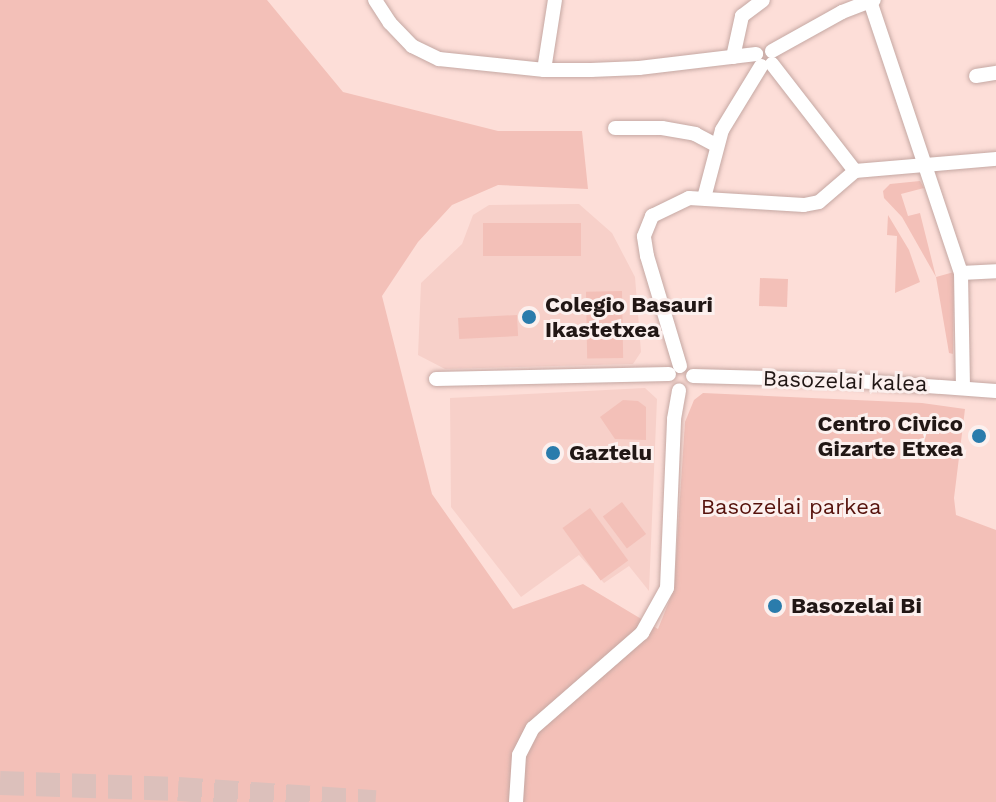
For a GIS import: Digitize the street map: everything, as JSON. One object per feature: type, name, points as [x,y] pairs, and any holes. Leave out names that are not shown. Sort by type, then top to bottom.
[{"type":"street","points":[[375,0],[390,23],[425,54],[439,59],[544,70],[639,68],[733,57],[765,59],[855,171]]},
{"type":"street","points":[[544,70],[555,0]]},
{"type":"street","points":[[733,57],[742,16],[763,0]]},
{"type":"street","points":[[704,198],[716,145],[765,59],[842,12],[872,1],[961,273],[963,386]]},
{"type":"street","points":[[976,76],[996,73]]},
{"type":"street","points":[[615,128],[662,128],[695,134],[716,145]]},
{"type":"street","points":[[679,390],[670,383],[674,370],[644,236],[652,216],[673,203],[704,198],[804,205],[827,198],[855,171],[996,159]]},
{"type":"street","points":[[961,273],[996,271]]},
{"type":"street","points":[[436,379],[690,369],[693,376],[690,386],[679,390]]},
{"type":"street","name":"Basozelai kalea","points":[[693,376],[963,386],[996,391]]},
{"type":"street","points":[[516,802],[519,755],[533,728],[642,633],[667,588],[674,419],[679,390]]},
{"type":"shaded area","name":"Colegio Basauri Ikastetxea","points":[[579,204],[612,233],[635,277],[641,352],[633,364],[445,369],[418,355],[421,283],[462,244],[473,215],[489,205]]},
{"type":"shaded area","name":"Gaztelu","points":[[645,388],[657,399],[649,591],[629,566],[604,583],[579,555],[521,597],[451,507],[450,398]]},
{"type":"green space","name":"Basozelai parkea","points":[[0,0],[267,0],[343,92],[498,131],[582,131],[588,189],[498,185],[452,205],[418,242],[382,296],[432,494],[513,609],[583,584],[658,629],[674,589],[685,422],[694,400],[703,393],[922,403],[965,409],[954,498],[956,515],[996,530],[996,802],[0,802]]},
{"type":"green space","points":[[920,181],[924,188],[901,194],[908,216],[920,213],[936,277],[902,217],[884,198],[883,191],[890,184]]},
{"type":"green space","points":[[888,215],[909,250],[920,282],[895,293],[897,236],[887,235]]},
{"type":"green space","points":[[483,223],[581,223],[581,256],[483,256]]},
{"type":"green space","points":[[954,272],[953,354],[949,353],[936,277]]},
{"type":"green space","points":[[760,278],[788,279],[787,307],[759,306]]},
{"type":"green space","points":[[622,291],[623,358],[587,359],[586,292]]},
{"type":"green space","points":[[517,315],[518,336],[459,339],[458,318]]},
{"type":"green space","points":[[623,400],[638,401],[646,407],[646,440],[615,439],[600,417]]},
{"type":"green space","points":[[622,502],[646,534],[627,548],[603,516]]},
{"type":"green space","points":[[590,508],[628,561],[601,581],[562,528]]},
{"type":"tunnel","points":[[0,783],[178,789],[376,802]]},
{"type":"place","name":"Colegio Basauri Ikastetxea","points":[[529,317]]},
{"type":"place","name":"Centro Civico Gizarte Etxea","points":[[979,436]]},
{"type":"place","name":"Gaztelu","points":[[553,453]]},
{"type":"place","name":"Basozelai Bi","points":[[775,606]]}]
